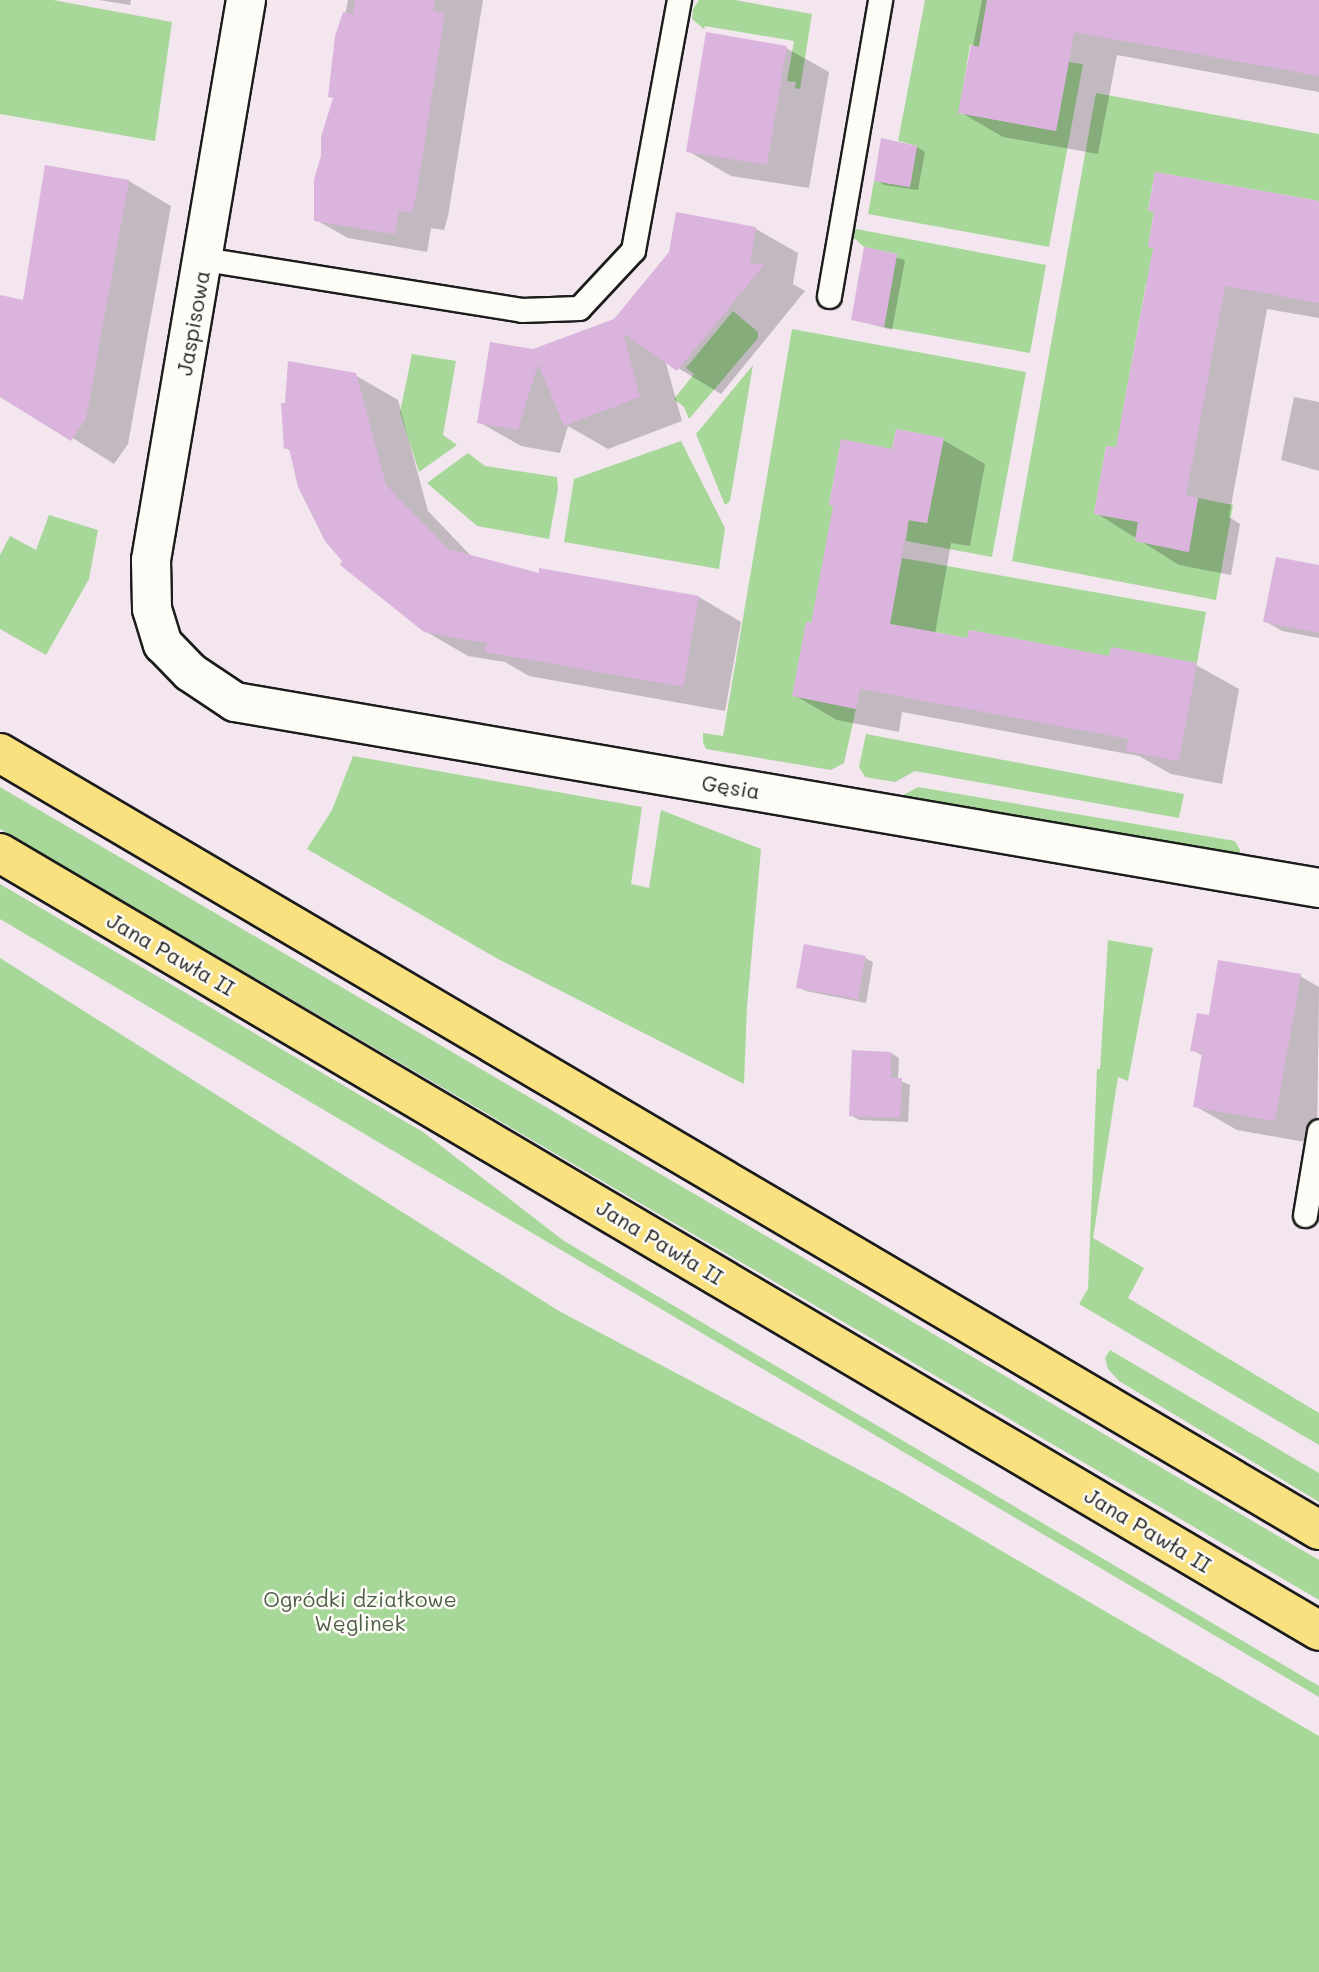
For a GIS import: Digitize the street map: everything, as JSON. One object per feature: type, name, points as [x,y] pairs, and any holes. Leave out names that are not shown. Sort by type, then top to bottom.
[{"type":"main road","points":[[0,753],[1319,1530]]},
{"type":"main road","name":"Jana Pawła II","points":[[0,853],[1319,1631]]},
{"type":"street","name":"Jaspisowa","points":[[163,644],[152,609],[151,561],[246,0]]},
{"type":"street","name":"Gęsia","points":[[163,644],[190,672],[235,702],[1319,888]]},
{"type":"lane","points":[[204,259],[521,310],[579,308],[633,250],[679,0]]},
{"type":"lane","points":[[829,296],[880,0]]},
{"type":"lane","points":[[1304,1215],[1319,1131]]},
{"type":"green space","points":[[0,0],[53,0],[172,22],[155,141],[0,114]]},
{"type":"green space","points":[[699,0],[735,0],[812,14],[800,89],[795,88],[796,82],[787,81],[794,41],[705,26],[704,29],[692,19],[693,9]]},
{"type":"green space","points":[[925,0],[987,0],[979,47],[970,45],[959,113],[1056,131],[1069,62],[1083,64],[1049,247],[868,214],[874,181],[910,187],[917,146],[898,141]]},
{"type":"green space","points":[[1096,93],[1319,134],[1319,201],[1155,172],[1148,210],[1154,212],[1148,247],[1161,250],[1146,284],[1123,410],[1125,449],[1106,446],[1094,514],[1138,522],[1135,541],[1188,552],[1198,498],[1233,505],[1216,600],[1012,561]]},
{"type":"green space","points":[[851,228],[1046,265],[1030,353],[884,327],[897,254],[864,247],[854,238]]},
{"type":"green space","points":[[733,311],[758,332],[758,338],[689,419],[684,407],[674,399],[694,374],[686,368]]},
{"type":"green space","points":[[792,329],[1026,372],[992,557],[906,541],[909,520],[927,523],[943,438],[896,429],[892,449],[841,440],[829,505],[833,506],[820,624],[806,622],[793,696],[856,709],[844,763],[831,770],[706,749],[703,742],[703,733],[723,736]]},
{"type":"green space","points":[[412,354],[456,361],[443,435],[457,445],[419,472],[400,412]]},
{"type":"green space","points":[[753,365],[730,501],[725,505],[696,434]]},
{"type":"green space","points":[[681,441],[725,528],[719,569],[564,542],[574,479]]},
{"type":"green space","points":[[468,453],[485,466],[557,477],[558,489],[549,539],[477,526],[427,483]]},
{"type":"green space","points":[[49,515],[98,530],[89,579],[46,655],[0,629],[0,555],[10,536],[36,550]]},
{"type":"green space","points":[[902,558],[1206,612],[1197,663],[1111,648],[1108,665],[1070,649],[969,630],[967,638],[890,624]]},
{"type":"green space","points":[[866,734],[1184,794],[1179,818],[915,771],[895,782],[865,777],[859,767]]},
{"type":"green space","points":[[353,756],[642,807],[631,884],[649,888],[661,810],[761,849],[747,1007],[744,1084],[498,959],[307,849],[332,810]]},
{"type":"green space","points":[[0,787],[1319,1560],[1319,1600],[0,829]]},
{"type":"green space","points":[[918,787],[1235,841],[1240,850],[1239,856],[900,797]]},
{"type":"green space","points":[[0,884],[423,1132],[564,1241],[1319,1686],[1319,1697],[0,919]]},
{"type":"green space","points":[[1108,940],[1153,948],[1128,1081],[1118,1077],[1093,1238],[1144,1268],[1128,1298],[1319,1413],[1319,1445],[1079,1304],[1088,1289],[1097,1069],[1100,1069]]},
{"type":"green space","name":"Ogródki działkowe Węglinek","points":[[0,958],[559,1311],[899,1491],[1319,1736],[1319,1972],[0,1972]]},
{"type":"green space","points":[[1110,1350],[1319,1473],[1319,1502],[1119,1381],[1108,1369],[1105,1358]]},
{"type":"building","points":[[355,0],[435,0],[433,11],[445,13],[416,197],[412,213],[399,211],[395,234],[314,221],[314,179],[321,156],[321,137],[333,98],[328,97],[335,36],[343,12],[353,14]]},
{"type":"building","points":[[987,0],[1319,0],[1319,76],[1074,32],[1056,131],[958,113],[971,45],[979,47]]},
{"type":"building","points":[[706,32],[787,46],[767,165],[686,152]]},
{"type":"building","points":[[881,138],[917,146],[910,187],[874,181]]},
{"type":"building","points":[[45,165],[129,180],[86,419],[71,441],[0,397],[0,295],[23,300]]},
{"type":"building","points":[[1155,172],[1319,201],[1319,303],[1225,286],[1186,496],[1198,498],[1189,552],[1135,541],[1138,522],[1094,514],[1106,446],[1116,447],[1153,248],[1148,247],[1154,212],[1148,211]]},
{"type":"building","points":[[676,212],[756,227],[750,263],[764,265],[677,371],[623,333],[640,397],[564,426],[538,364],[518,430],[477,423],[490,342],[533,349],[614,319],[669,252]]},
{"type":"building","points":[[864,247],[897,254],[884,327],[851,320]]},
{"type":"building","points":[[288,361],[356,373],[386,485],[448,549],[539,573],[539,568],[699,596],[683,687],[485,652],[486,643],[424,632],[340,565],[342,561],[325,541],[298,487],[289,448],[284,449],[281,403],[285,403]]},
{"type":"building","points":[[896,429],[944,438],[927,523],[908,520],[890,624],[967,638],[969,630],[1109,656],[1111,647],[1197,663],[1179,761],[1126,751],[1128,739],[860,689],[856,709],[792,696],[806,622],[811,623],[833,506],[829,505],[841,439],[892,449]]},
{"type":"building","points":[[1276,557],[1319,565],[1319,633],[1263,622]]},
{"type":"building","points":[[804,944],[866,956],[858,999],[796,988]]},
{"type":"building","points":[[1218,960],[1301,974],[1275,1121],[1193,1107],[1202,1053],[1190,1051],[1197,1013],[1209,1015]]},
{"type":"building","points":[[852,1050],[891,1052],[891,1078],[902,1078],[900,1118],[849,1116]]}]
